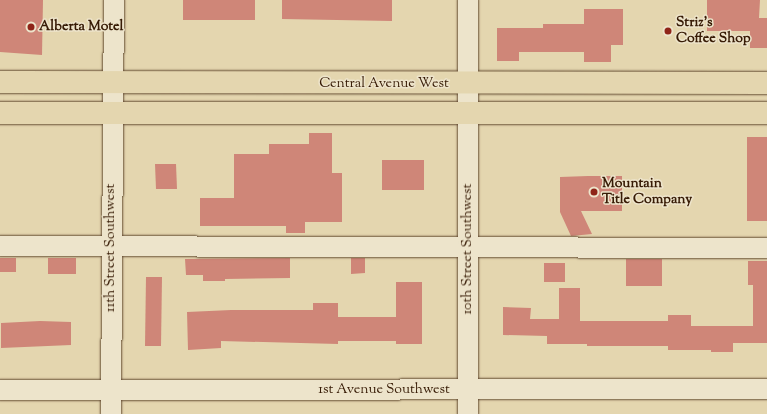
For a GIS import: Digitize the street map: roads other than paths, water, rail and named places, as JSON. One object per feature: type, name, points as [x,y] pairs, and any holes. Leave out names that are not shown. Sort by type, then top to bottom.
[{"type":"highway","name":"Central Avenue West","points":[[0,82],[469,84],[767,83]]},
{"type":"highway","name":"Central Avenue West","points":[[0,113],[767,113]]},
{"type":"street","name":"11th Street Southwest","points":[[111,414],[112,82],[114,0]]},
{"type":"street","name":"10th Street Southwest","points":[[468,0],[468,414]]},
{"type":"street","points":[[0,246],[111,245],[767,248]]},
{"type":"street","name":"1st Avenue Southwest","points":[[0,390],[767,389]]},
{"type":"place","name":"Alberta Motel","points":[[31,27]]},
{"type":"place","name":"Striz's Coffee Shop","points":[[668,31]]},
{"type":"place","name":"Mountain Title Company","points":[[594,192]]}]
